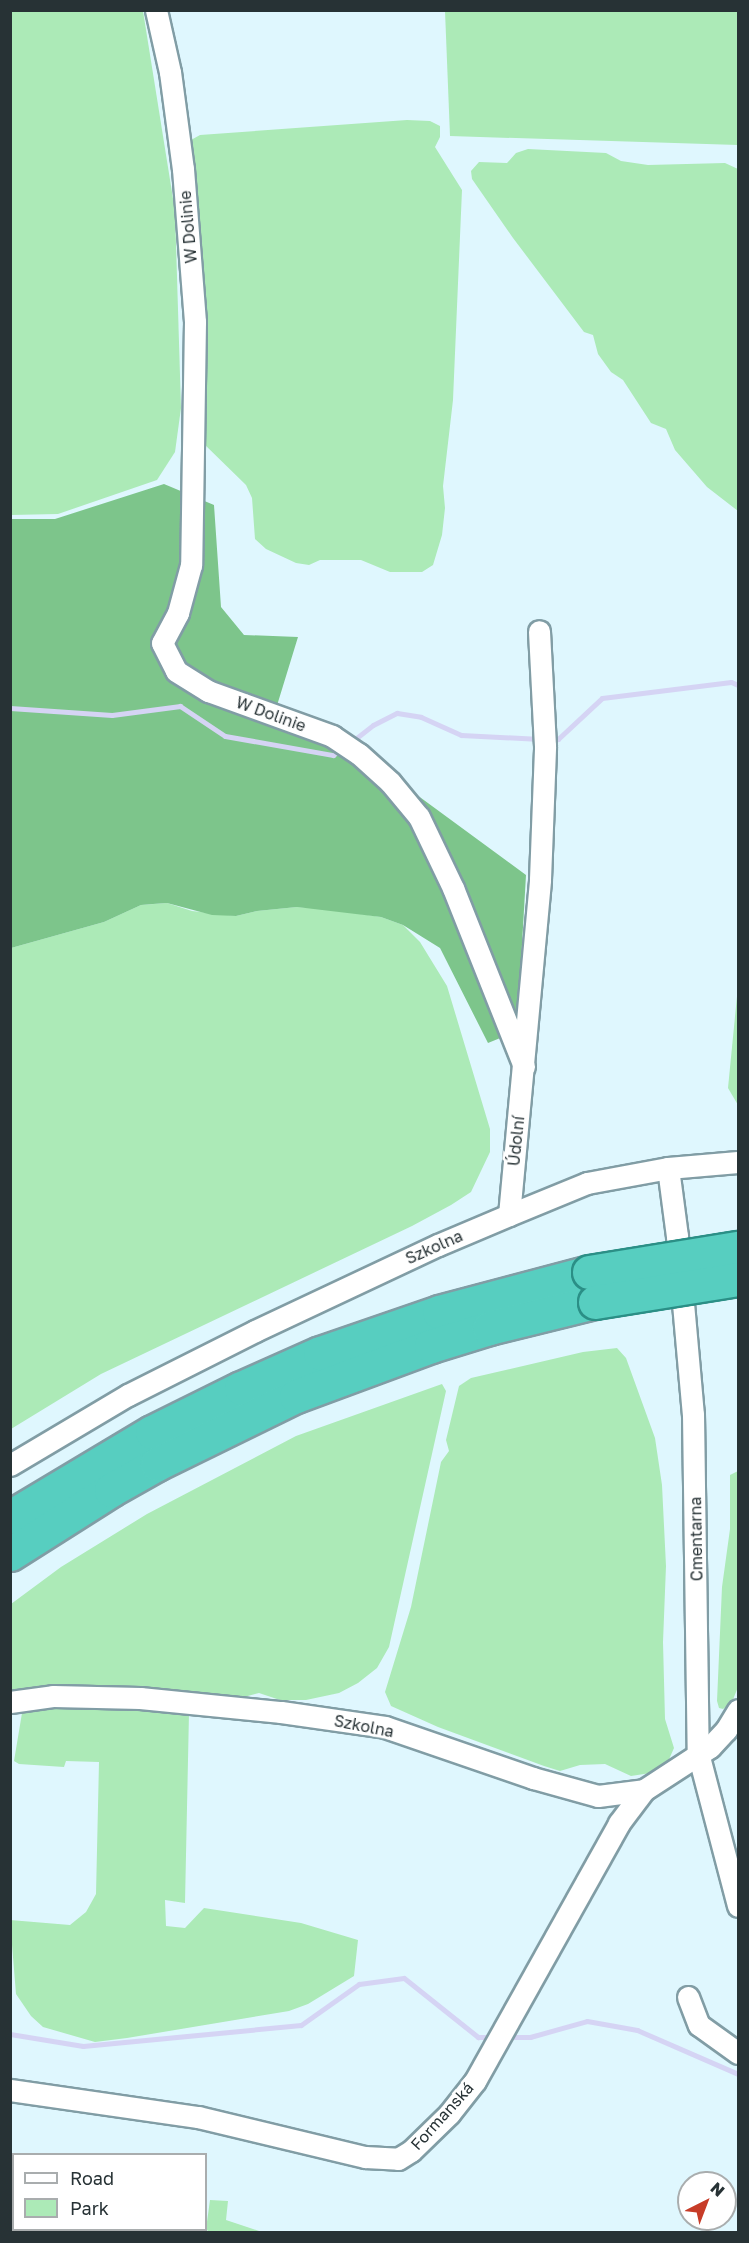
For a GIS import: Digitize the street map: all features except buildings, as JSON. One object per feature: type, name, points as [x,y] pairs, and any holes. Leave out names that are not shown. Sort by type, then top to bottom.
[{"type":"highway","points":[[10,1517],[152,1432],[241,1388],[320,1353],[439,1312],[592,1287],[738,1248]]},
{"type":"highway","points":[[10,1554],[148,1469],[296,1396],[431,1346],[500,1325],[592,1287],[738,1279]]},
{"type":"street","name":"W Dolinie","points":[[156,10],[170,72],[183,169],[195,322],[191,565],[178,613],[162,643],[176,671],[208,691],[332,735],[359,754],[390,782],[418,817],[453,888],[524,1066]]},
{"type":"street","points":[[524,1066],[540,879],[544,740],[538,631]]},
{"type":"street","name":"Údolní","points":[[509,1215],[524,1066]]},
{"type":"street","name":"Szkolna","points":[[10,1465],[139,1389],[255,1331],[509,1215],[587,1184],[668,1168],[738,1162]]},
{"type":"street","name":"Cmentarna","points":[[668,1168],[678,1236],[693,1414],[698,1753],[738,1906]]},
{"type":"street","name":"Szkolna","points":[[10,1702],[53,1696],[140,1698],[281,1712],[385,1727],[533,1778],[598,1796],[644,1790],[718,1739],[738,1710]]},
{"type":"street","name":"Formanská","points":[[10,2091],[198,2117],[365,2157],[398,2159],[411,2151],[449,2114],[475,2081],[619,1823],[644,1790]]},
{"type":"street","points":[[598,1796],[619,1823]]},
{"type":"street","points":[[688,1997],[699,2025],[738,2053]]},
{"type":"green space","points":[[10,11],[143,11],[175,211],[181,408],[175,452],[157,480],[58,514],[11,515]]},
{"type":"green space","points":[[445,11],[738,11],[738,145],[450,136]]},
{"type":"green space","points":[[407,120],[430,121],[440,126],[440,137],[435,147],[462,190],[453,400],[443,486],[445,508],[442,535],[433,565],[422,572],[390,572],[361,560],[320,560],[309,565],[296,563],[266,549],[255,539],[252,498],[246,485],[203,443],[191,140],[200,135]]},
{"type":"green space","points":[[528,149],[606,153],[621,161],[648,165],[725,163],[738,169],[738,511],[707,487],[675,450],[666,429],[651,423],[623,380],[611,372],[598,354],[593,335],[584,332],[472,179],[471,171],[479,162],[507,163],[516,153]]},
{"type":"green space","points":[[164,484],[214,505],[221,607],[244,635],[298,637],[275,712],[387,773],[526,875],[517,1031],[488,1043],[440,948],[403,925],[381,917],[297,907],[257,911],[236,916],[212,915],[167,903],[141,905],[104,922],[11,948],[11,519],[55,519]]},
{"type":"green space","points":[[167,903],[192,911],[236,916],[257,911],[297,907],[327,909],[381,917],[403,925],[420,942],[447,986],[490,1129],[490,1152],[471,1192],[451,1205],[412,1226],[101,1374],[11,1429],[11,948],[104,922],[141,905]]},
{"type":"green space","points":[[738,986],[738,1105],[728,1088]]},
{"type":"green space","points":[[617,1348],[626,1358],[655,1438],[662,1485],[666,1566],[663,1642],[665,1719],[674,1748],[667,1764],[657,1772],[631,1776],[605,1764],[580,1765],[560,1771],[544,1766],[438,1727],[391,1706],[385,1692],[411,1607],[441,1462],[449,1451],[446,1440],[459,1386],[471,1378],[583,1352]]},
{"type":"green space","points":[[442,1384],[446,1391],[389,1647],[377,1668],[358,1683],[339,1693],[306,1700],[280,1700],[259,1693],[233,1700],[97,1685],[59,1687],[11,1694],[11,1604],[61,1567],[147,1514],[296,1436]]},
{"type":"green space","points":[[738,1471],[738,1687],[732,1702],[723,1709],[719,1708],[717,1701],[722,1587],[730,1529],[730,1475]]},
{"type":"green space","points":[[50,1703],[113,1704],[189,1713],[185,1903],[165,1900],[166,1926],[185,1928],[204,1908],[301,1923],[358,1940],[354,1976],[308,2004],[289,2011],[127,2038],[95,2042],[43,2027],[31,2016],[16,1994],[10,1920],[70,1925],[86,1912],[96,1894],[99,1762],[66,1761],[64,1767],[19,1764],[14,1761],[22,1713],[25,1709]]},
{"type":"green space","points":[[210,2200],[228,2201],[226,2220],[262,2232],[209,2232],[207,2222]]},
{"type":"waterway","points":[[549,739],[558,739],[602,698],[731,682],[738,685]]},
{"type":"waterway","points":[[10,708],[112,715],[180,706],[225,736],[333,755],[342,748]]},
{"type":"waterway","points":[[350,743],[373,725],[397,713],[421,717],[461,735],[540,739]]},
{"type":"waterway","points":[[10,2034],[83,2046],[301,2025],[359,1984],[404,1978],[478,2037],[494,2037]]},
{"type":"waterway","points":[[506,2037],[530,2037],[587,2021],[637,2030],[738,2074]]}]
